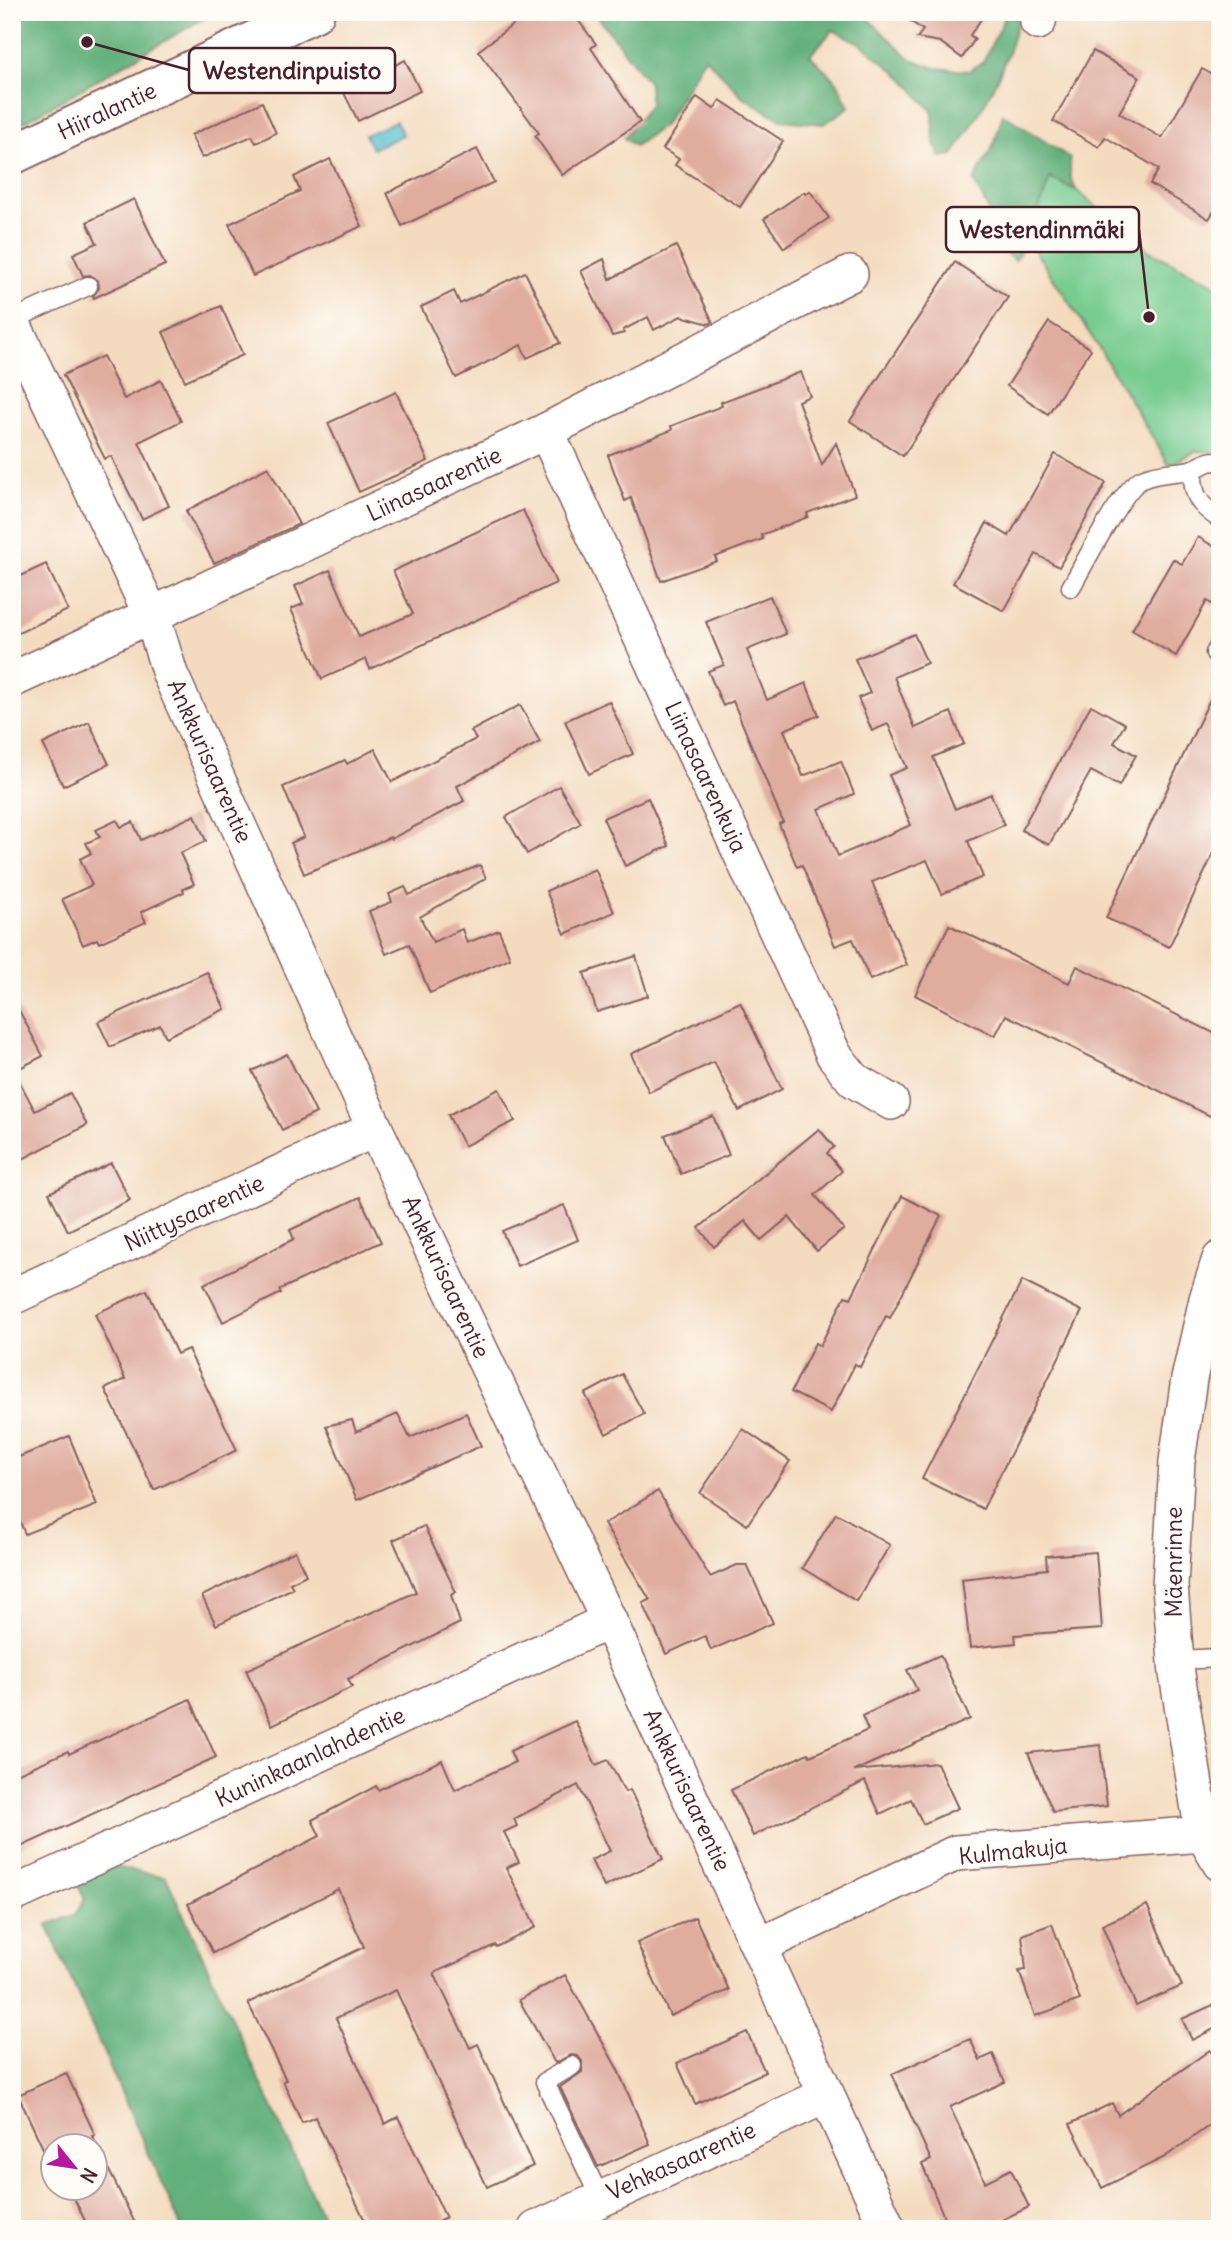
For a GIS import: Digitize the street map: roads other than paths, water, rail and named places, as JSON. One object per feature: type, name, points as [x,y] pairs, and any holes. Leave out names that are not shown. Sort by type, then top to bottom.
[{"type":"street","name":"Hiiralantie","points":[[12,155],[312,13]]},
{"type":"street","name":"Liinasaarentie","points":[[12,680],[546,431],[850,274]]},
{"type":"street","name":"Ankkurisaarentie","points":[[12,321],[152,616],[170,674],[375,1129],[609,1621],[888,2229]]},
{"type":"street","name":"Liinasaarenkuja","points":[[546,431],[834,1055],[854,1080],[891,1102]]},
{"type":"street","name":"Niittysaarentie","points":[[12,1297],[375,1129]]},
{"type":"street","name":"Mäenrinne","points":[[1210,1825],[1177,1660],[1170,1586],[1177,1461],[1189,1379],[1207,1300],[1220,1259]]},
{"type":"street","name":"Kuninkaanlahdentie","points":[[12,1895],[609,1621]]},
{"type":"street","name":"Kulmakuja","points":[[759,1946],[956,1853],[1210,1825]]},
{"type":"street","name":"Vehkasaarentie","points":[[536,2229],[827,2095]]},
{"type":"lane","points":[[12,321],[88,286]]},
{"type":"lane","points":[[1072,587],[1127,492],[1140,479],[1193,469],[1207,460],[1220,461]]},
{"type":"lane","points":[[1193,469],[1192,488],[1206,510],[1220,519]]},
{"type":"lane","points":[[1177,1660],[1220,1658]]},
{"type":"lane","points":[[572,2066],[545,2082],[600,2198]]},
{"type":"water","points":[[396,121],[403,135],[372,149],[365,135]]},
{"type":"place","name":"Westendinpuisto","points":[[87,42]]},
{"type":"place","name":"Westendinmäki","points":[[1149,317]]}]
